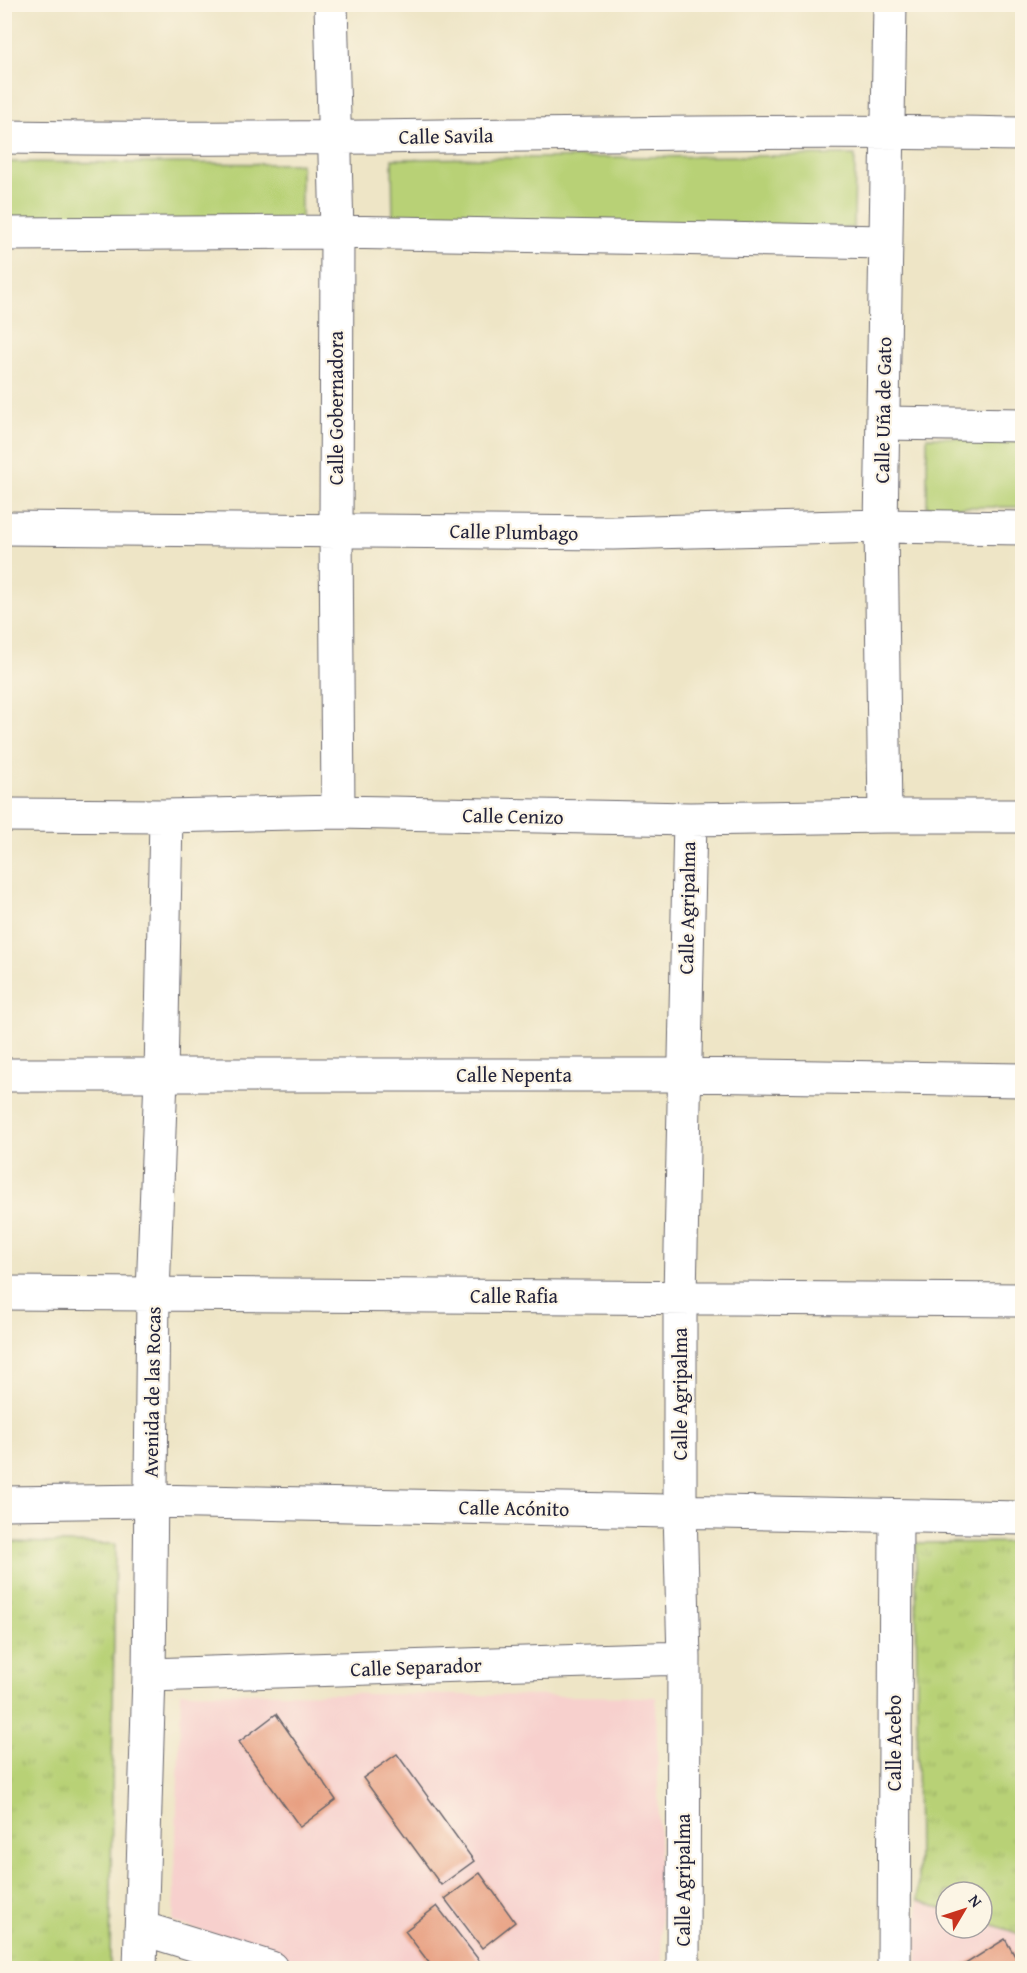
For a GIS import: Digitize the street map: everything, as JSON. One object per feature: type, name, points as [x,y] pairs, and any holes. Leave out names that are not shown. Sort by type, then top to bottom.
[{"type":"street","name":"Calle Gobernadora","points":[[330,4],[337,232],[338,812]]},
{"type":"street","name":"Calle Uña de Gato","points":[[885,816],[881,526],[890,4]]},
{"type":"street","name":"Calle Savila","points":[[4,137],[335,137],[888,131],[1023,134]]},
{"type":"street","points":[[4,234],[337,232],[886,242]]},
{"type":"street","points":[[884,423],[1023,425]]},
{"type":"street","name":"Calle Plumbago","points":[[4,528],[614,533],[881,526],[1023,528]]},
{"type":"street","name":"Calle Cenizo","points":[[4,815],[166,816],[338,812],[690,819],[1023,816]]},
{"type":"street","name":"Avenida de las Rocas","points":[[140,1968],[149,1675],[153,1294],[161,1076],[166,816]]},
{"type":"street","name":"Calle Agripalma","points":[[683,1968],[684,1658],[680,1512],[680,1296],[690,819]]},
{"type":"street","name":"Calle Nepenta","points":[[4,1075],[683,1075],[1023,1080]]},
{"type":"street","name":"Calle Rafia","points":[[4,1293],[1023,1300]]},
{"type":"street","name":"Calle Acónito","points":[[4,1503],[151,1501],[1023,1518]]},
{"type":"street","name":"Calle Acebo","points":[[894,1968],[896,1517]]},
{"type":"street","name":"Calle Separador","points":[[149,1675],[684,1658]]},
{"type":"street","points":[[141,1928],[271,1968]]},
{"type":"shaded area","points":[[181,1692],[656,1697],[662,1968],[319,1968],[173,1922]]},
{"type":"shaded area","points":[[918,1900],[934,1906],[934,1940],[994,1940],[994,1925],[1022,1935],[1022,1968],[916,1968]]},
{"type":"green space","points":[[855,155],[854,228],[393,224],[392,159]]},
{"type":"green space","points":[[4,162],[301,164],[301,222],[5,224]]},
{"type":"green space","points":[[927,437],[1022,439],[1022,507],[927,507]]},
{"type":"green space","points":[[5,1542],[115,1544],[110,1968],[5,1968]]},
{"type":"green space","points":[[1022,1542],[1022,1935],[994,1925],[994,1880],[934,1880],[934,1906],[918,1900],[916,1543]]},
{"type":"building","points":[[276,1714],[336,1800],[300,1827],[239,1742]]},
{"type":"building","points":[[397,1754],[474,1861],[441,1885],[363,1778]]},
{"type":"building","points":[[480,1873],[515,1922],[482,1948],[445,1899]]},
{"type":"building","points":[[437,1906],[485,1968],[433,1968],[405,1931]]},
{"type":"building","points":[[1005,1939],[1022,1968],[959,1968]]}]
